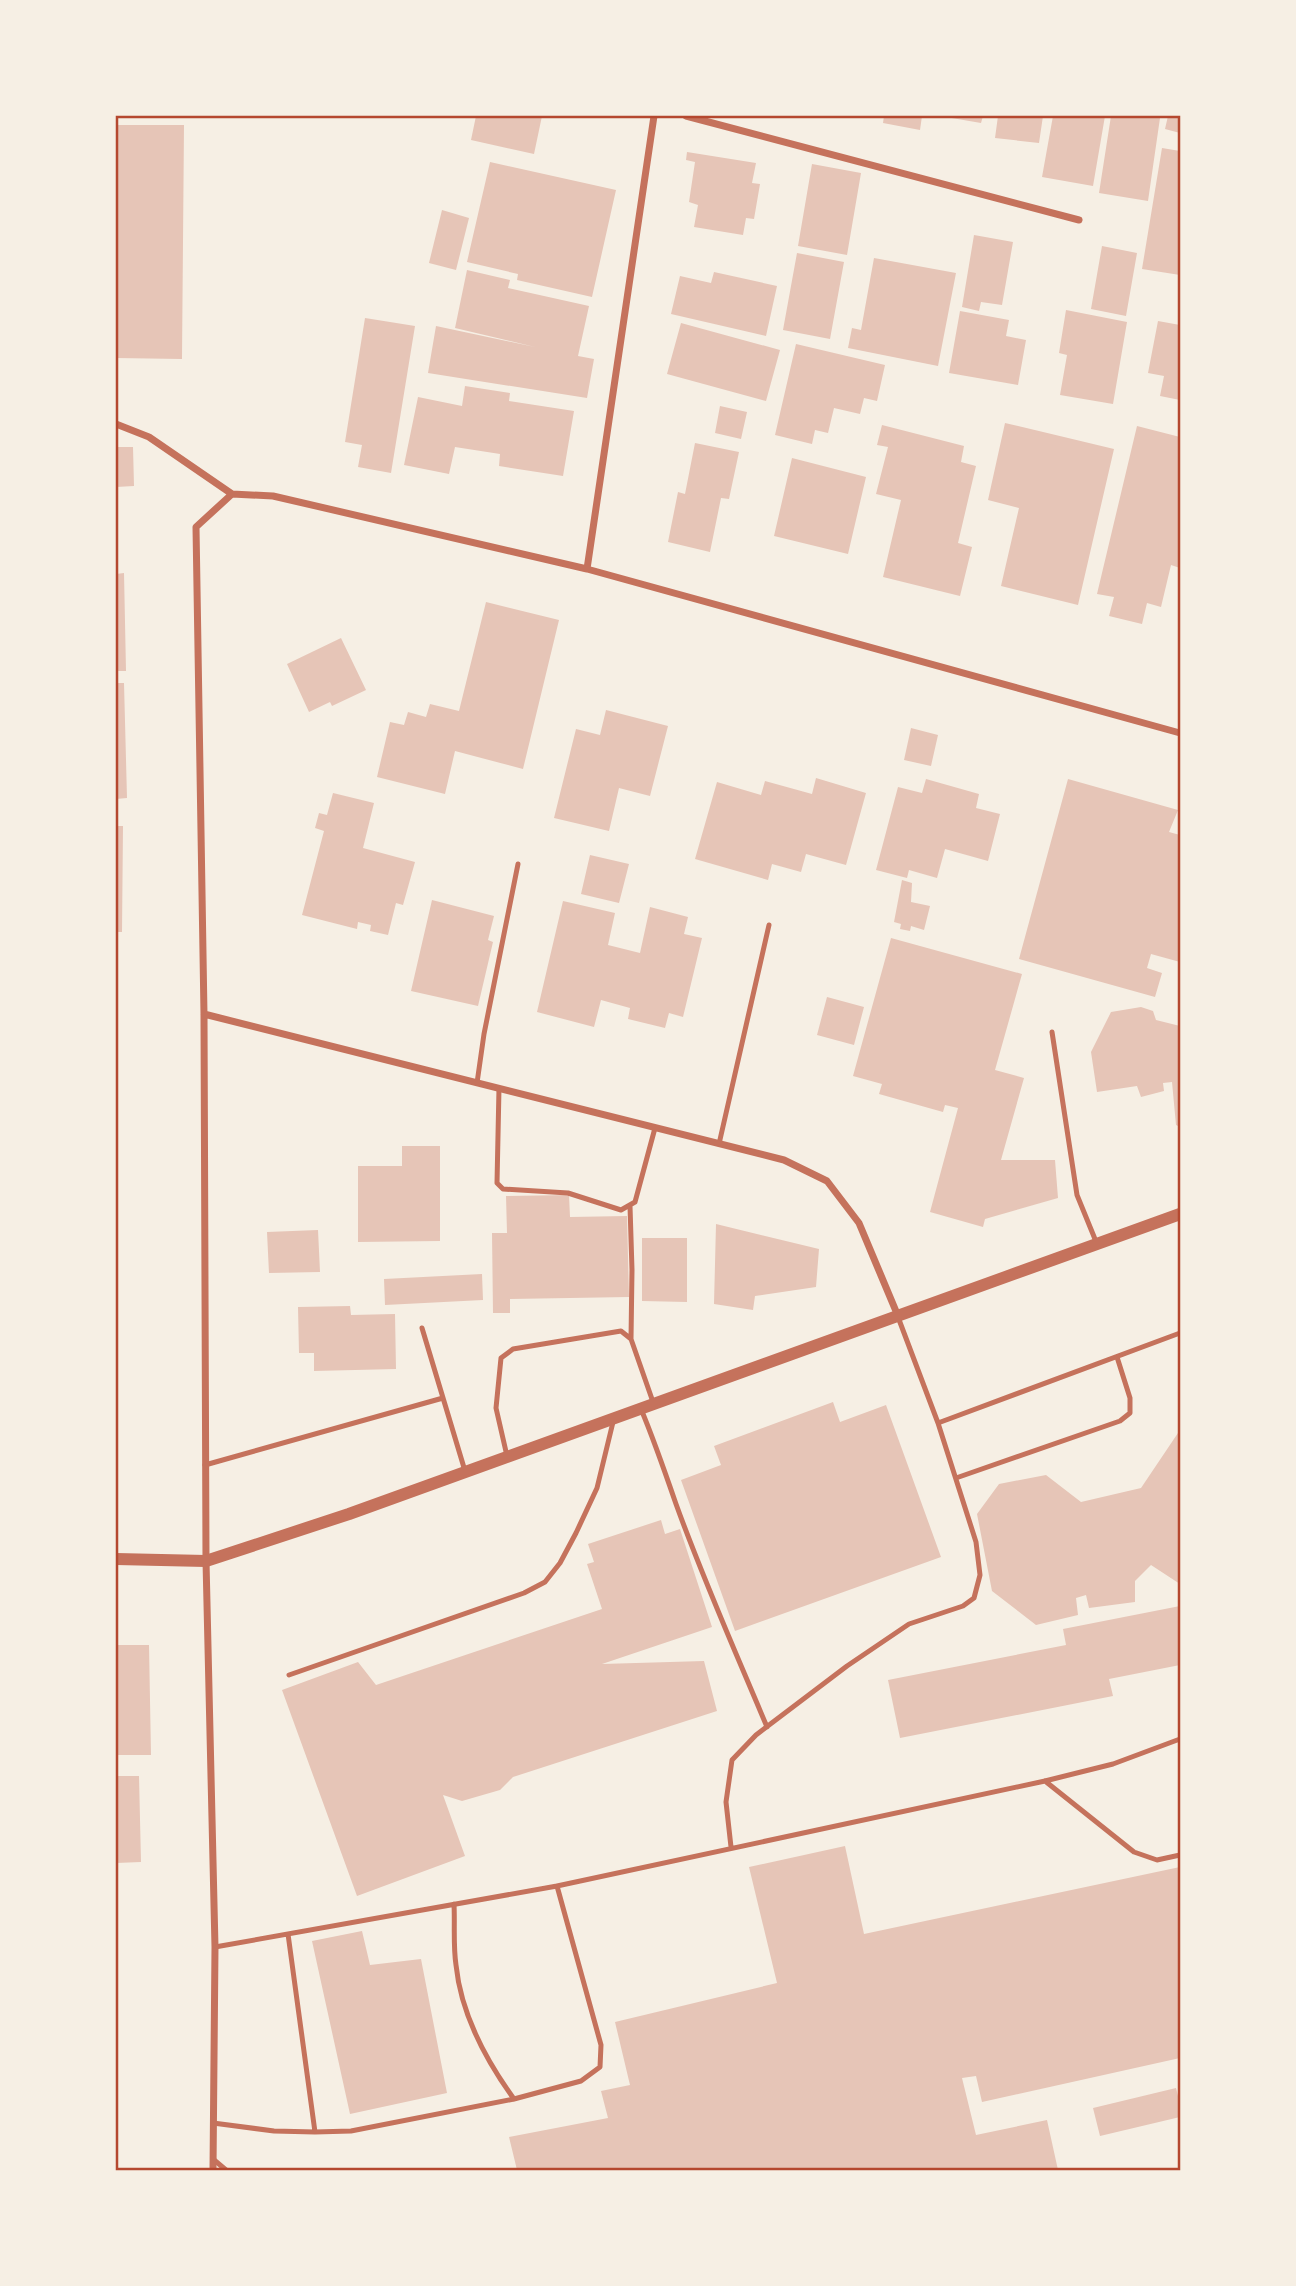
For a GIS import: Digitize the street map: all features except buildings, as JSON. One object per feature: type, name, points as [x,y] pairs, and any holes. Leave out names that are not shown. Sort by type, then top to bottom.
[{"type":"street","points":[[587,569],[654,116]]},
{"type":"street","points":[[686,116],[1079,220]]},
{"type":"street","points":[[116,424],[149,437],[232,494],[273,496],[587,569],[1181,733]]},
{"type":"street","points":[[213,2171],[215,1947],[206,1561],[204,1014],[196,527],[232,494]]},
{"type":"street","points":[[204,1014],[784,1160],[827,1181],[859,1223],[898,1316]]},
{"type":"street","points":[[116,1559],[206,1561],[349,1514],[1181,1214]]},
{"type":"lane","points":[[477,1083],[518,863]]},
{"type":"lane","points":[[719,1144],[769,925]]},
{"type":"lane","points":[[1052,1032],[1077,1195],[1097,1244]]},
{"type":"lane","points":[[499,1088],[497,1182],[503,1189],[568,1193],[621,1210],[635,1202],[655,1128]]},
{"type":"lane","points":[[630,1206],[631,1339],[647,1406],[676,1504],[767,1727]]},
{"type":"lane","points":[[731,1847],[726,1802],[732,1760],[767,1727],[847,1666],[909,1624],[963,1606],[974,1598],[980,1575],[976,1542],[938,1423],[898,1316]]},
{"type":"lane","points":[[422,1328],[465,1471]]},
{"type":"lane","points":[[507,1456],[496,1408],[501,1358],[513,1349],[528,1345],[621,1331],[631,1339]]},
{"type":"lane","points":[[938,1423],[1181,1333]]},
{"type":"lane","points":[[956,1478],[1120,1421],[1130,1413],[1130,1398],[1117,1357]]},
{"type":"lane","points":[[205,1465],[443,1398]]},
{"type":"lane","points":[[289,1675],[524,1593],[545,1582],[560,1563],[597,1488],[614,1418]]},
{"type":"lane","points":[[215,1947],[557,1886],[1045,1781],[1113,1764],[1181,1739]]},
{"type":"lane","points":[[1045,1781],[1134,1852],[1157,1860],[1181,1855]]},
{"type":"lane","points":[[213,2123],[274,2131],[351,2130],[514,2099],[581,2081],[600,2067],[601,2045],[557,1886]]},
{"type":"lane","points":[[454,1904],[456,1964],[461,1997],[493,2070],[514,2099]]},
{"type":"lane","points":[[288,1934],[315,2132]]},
{"type":"lane","points":[[213,2159],[226,2171]]}]
